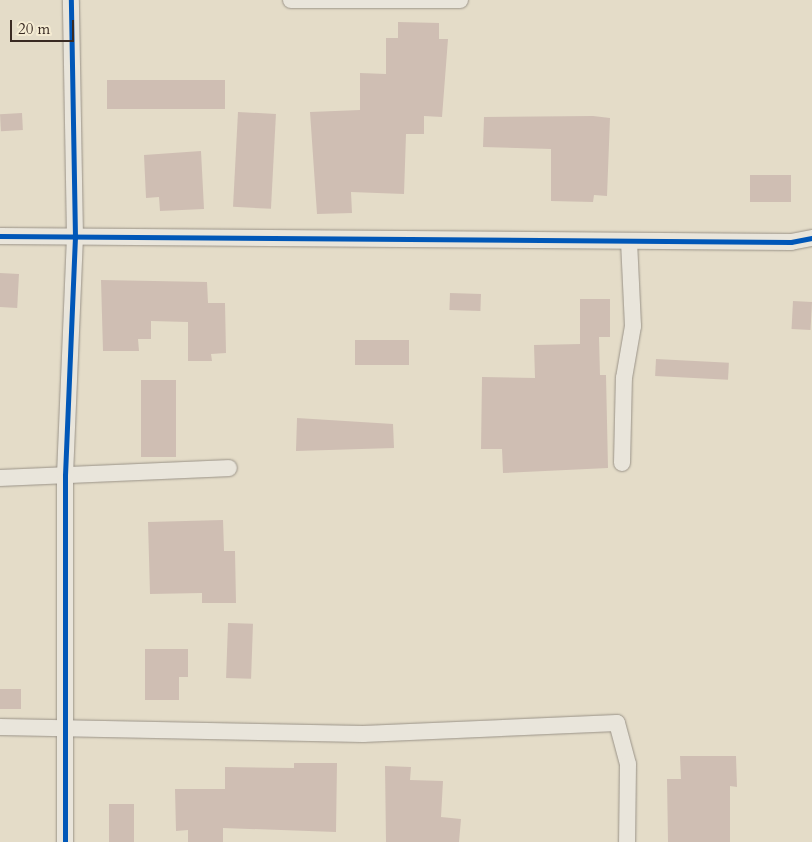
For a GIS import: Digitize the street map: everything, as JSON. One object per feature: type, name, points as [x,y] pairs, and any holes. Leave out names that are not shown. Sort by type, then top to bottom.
[{"type":"street","points":[[65,842],[68,728],[65,475],[75,237],[71,0]]},
{"type":"street","points":[[290,0],[460,0]]},
{"type":"street","points":[[0,236],[791,242],[812,238]]},
{"type":"street","points":[[622,463],[624,378],[633,326],[629,241]]},
{"type":"street","points":[[0,478],[229,468]]},
{"type":"street","points":[[0,728],[363,734],[617,723],[628,764],[627,842]]},
{"type":"building","points":[[398,22],[439,23],[439,39],[448,39],[442,117],[424,116],[424,134],[406,134],[404,194],[351,192],[352,213],[317,214],[310,112],[360,110],[360,73],[386,74],[386,38],[398,38]]},
{"type":"building","points":[[107,80],[225,80],[225,109],[107,109]]},
{"type":"building","points":[[238,112],[276,114],[271,209],[233,207]]},
{"type":"building","points":[[22,113],[23,130],[1,131],[0,114]]},
{"type":"building","points":[[593,116],[610,118],[607,196],[594,195],[593,202],[551,201],[551,149],[483,147],[484,117]]},
{"type":"building","points":[[201,151],[204,209],[160,211],[159,197],[146,198],[144,155]]},
{"type":"building","points":[[750,175],[791,175],[791,202],[750,202]]},
{"type":"building","points":[[0,273],[19,274],[17,308],[0,307]]},
{"type":"building","points":[[101,280],[207,282],[208,303],[225,303],[226,353],[211,354],[212,361],[188,361],[188,322],[151,321],[151,339],[138,339],[139,351],[103,351]]},
{"type":"building","points":[[450,293],[481,294],[480,311],[449,310]]},
{"type":"building","points":[[580,299],[610,299],[610,337],[599,337],[600,375],[606,375],[608,468],[503,473],[502,449],[481,449],[482,377],[535,378],[534,345],[580,344]]},
{"type":"building","points":[[793,301],[812,302],[811,330],[792,329]]},
{"type":"building","points":[[355,340],[409,340],[409,365],[355,365]]},
{"type":"building","points":[[656,359],[729,363],[728,380],[655,376]]},
{"type":"building","points":[[141,380],[176,380],[176,457],[141,457]]},
{"type":"building","points":[[297,418],[393,424],[394,448],[296,451]]},
{"type":"building","points":[[223,520],[224,551],[235,551],[236,603],[202,603],[202,593],[150,594],[148,522]]},
{"type":"building","points":[[228,623],[253,624],[251,679],[226,678]]},
{"type":"building","points":[[145,649],[188,649],[188,677],[179,677],[179,700],[145,700]]},
{"type":"building","points":[[0,689],[21,689],[21,709],[0,709]]},
{"type":"building","points":[[680,756],[736,756],[737,787],[730,786],[730,842],[668,842],[667,779],[681,779]]},
{"type":"building","points":[[294,763],[337,763],[336,832],[223,828],[223,842],[188,842],[188,830],[176,831],[175,789],[225,789],[225,767],[294,768]]},
{"type":"building","points":[[385,766],[411,767],[410,780],[443,781],[441,817],[461,819],[459,842],[386,842]]},
{"type":"building","points":[[109,804],[134,804],[134,842],[109,842]]},
{"type":"cycle path","points":[[65,842],[65,475],[75,237],[71,0]]},
{"type":"cycle path","points":[[0,236],[791,242],[812,238]]}]
